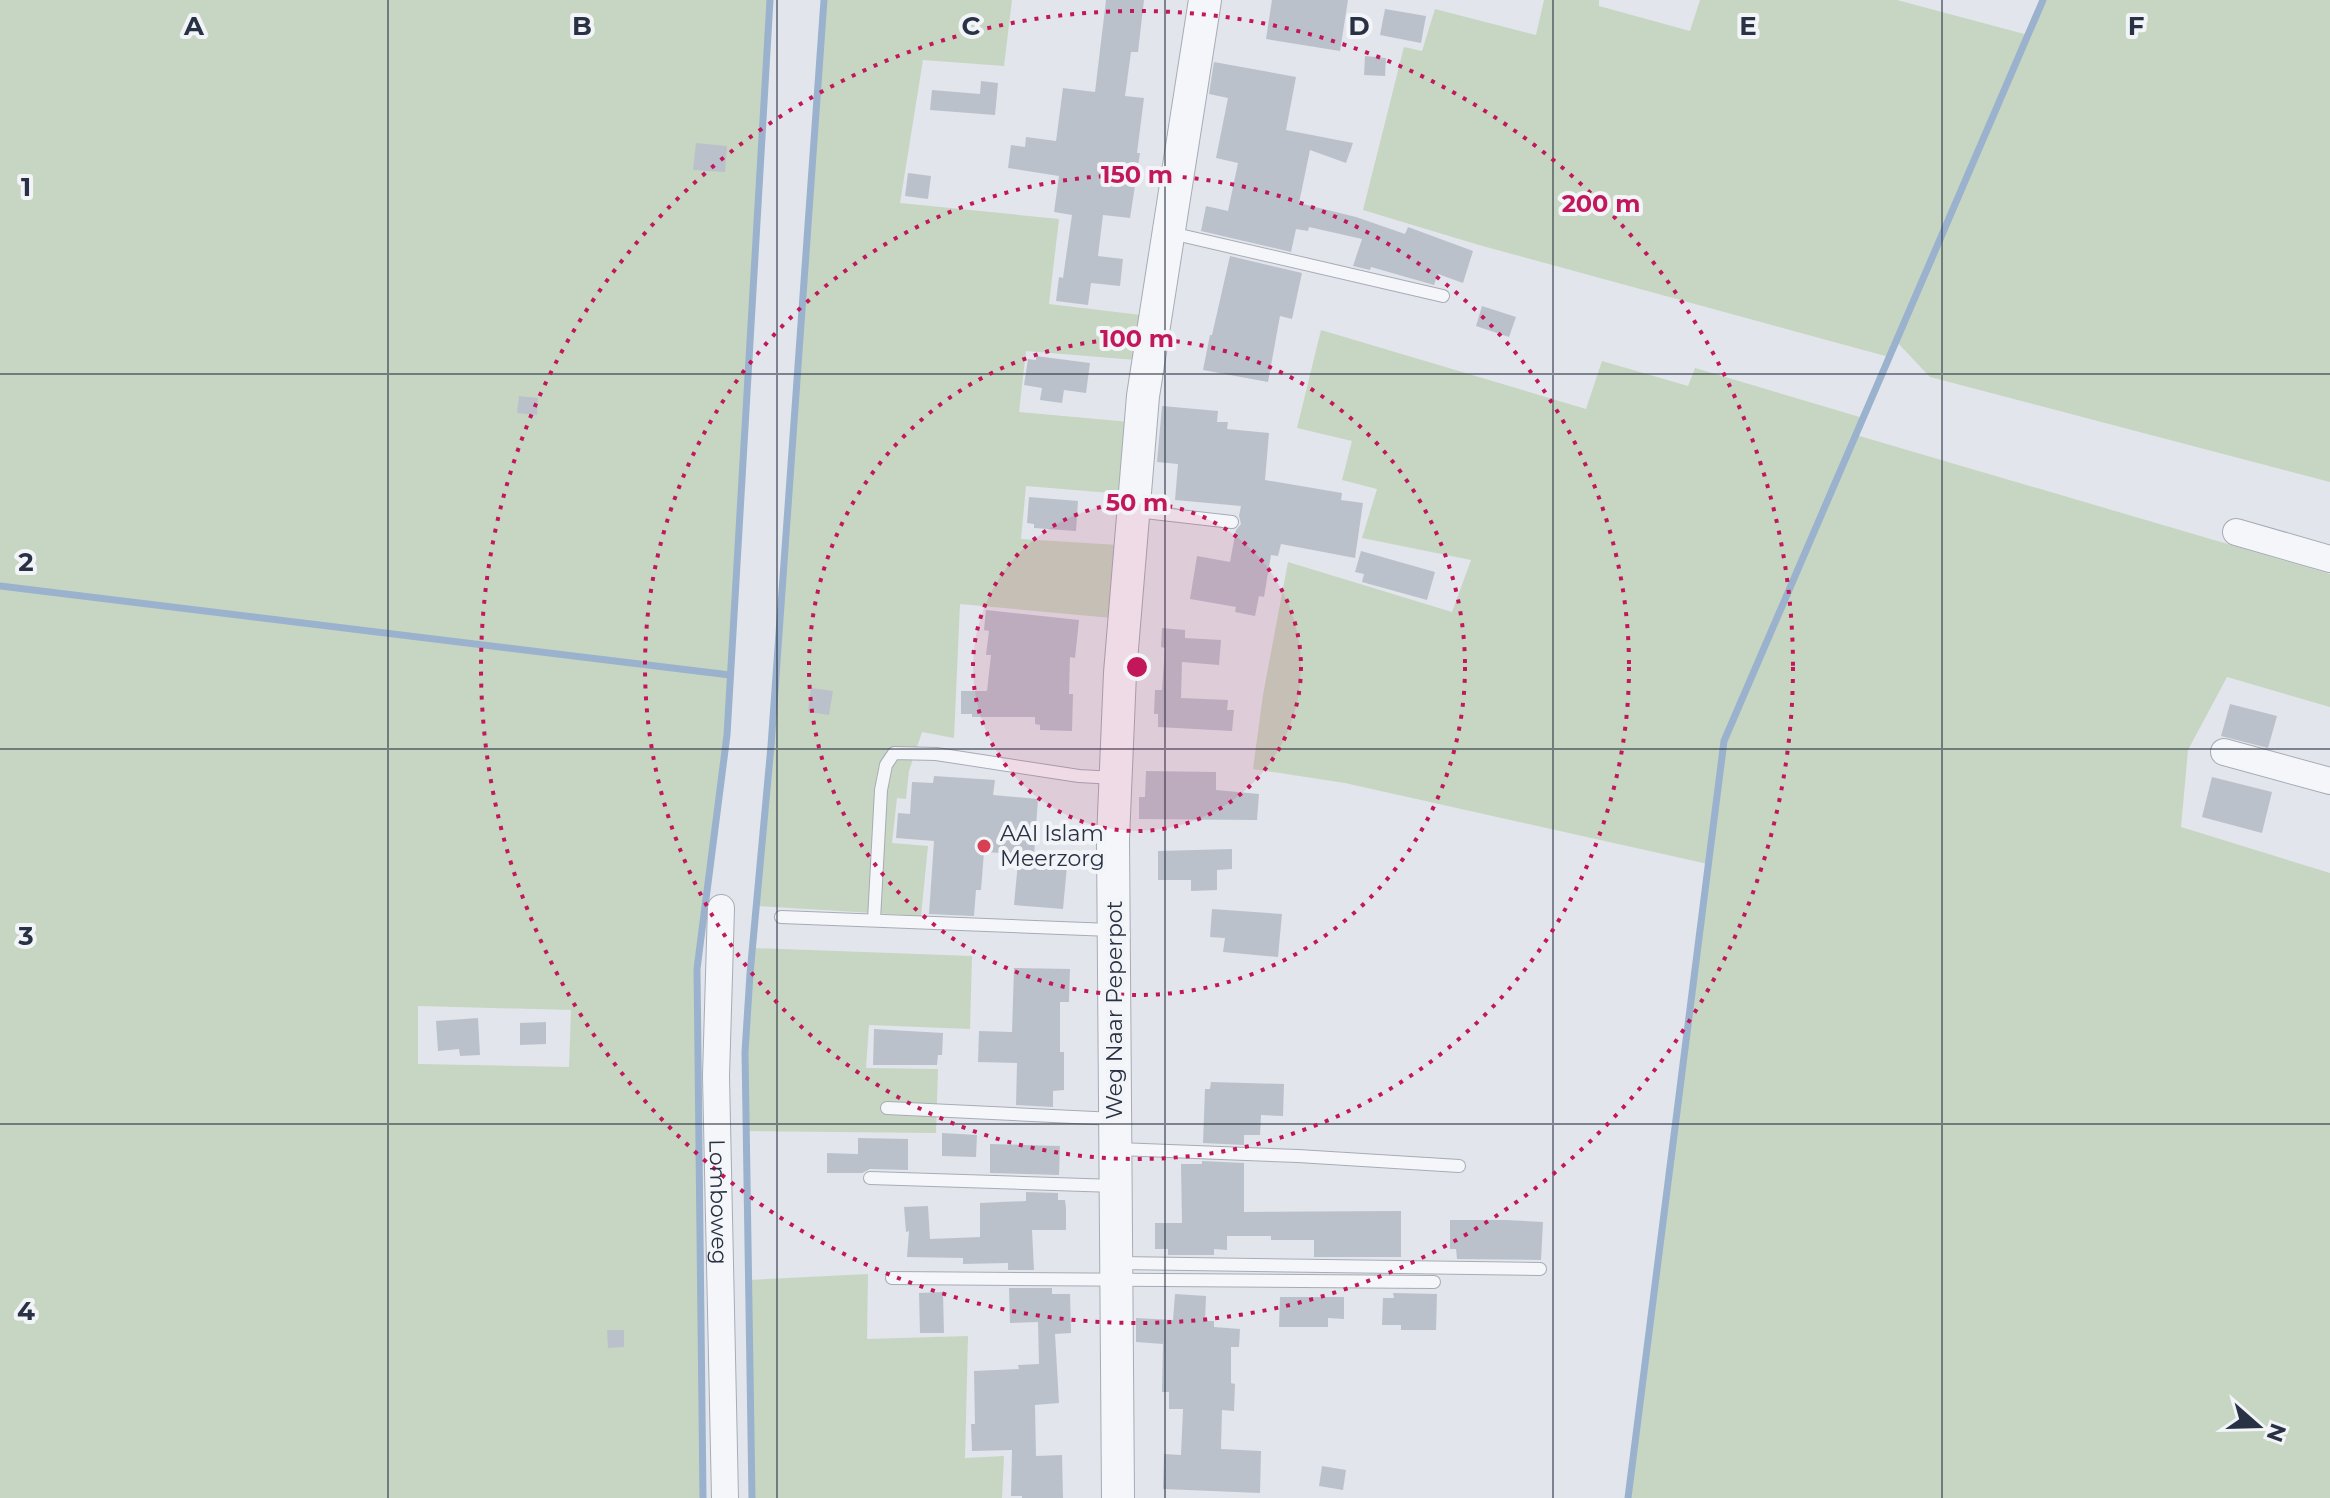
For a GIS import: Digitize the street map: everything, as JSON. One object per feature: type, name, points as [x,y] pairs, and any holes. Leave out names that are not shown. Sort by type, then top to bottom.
[{"type":"street","name":"Weg Naar Peperpot","points":[[1118,1498],[1113,839],[1123,617],[1143,396],[1205,0]]},
{"type":"street","points":[[2236,532],[2330,559]]},
{"type":"street","points":[[2224,752],[2330,781]]},
{"type":"street","name":"Lomboweg","points":[[721,908],[716,1076],[725,1498]]},
{"type":"lane","points":[[1168,233],[1443,296]]},
{"type":"lane","points":[[1133,511],[1232,522]]},
{"type":"lane","points":[[874,920],[881,790],[886,765],[894,753],[936,754],[1079,776],[1115,778]]},
{"type":"lane","points":[[781,917],[1114,930]]},
{"type":"lane","points":[[887,1108],[1298,1156],[1459,1166]]},
{"type":"lane","points":[[870,1178],[1115,1186]]},
{"type":"lane","points":[[892,1278],[1116,1271],[1540,1269]]},
{"type":"lane","points":[[1116,1271],[1434,1282]]},
{"type":"green space","points":[[0,0],[770,0],[727,735],[697,969],[703,1498],[0,1498]],"holes":[[[418,1006],[571,1010],[569,1067],[418,1064]]]},
{"type":"green space","points":[[824,0],[1012,0],[1004,66],[923,60],[900,203],[1059,219],[1049,304],[1141,315],[1136,360],[1026,351],[1019,412],[1130,422],[1123,494],[1026,486],[1021,539],[1118,545],[1112,618],[960,604],[954,738],[922,732],[909,771],[906,799],[897,798],[892,843],[928,846],[921,916],[756,906],[771,746]]},
{"type":"green space","points":[[1544,0],[1599,0],[1599,6],[1690,31],[1700,0],[1897,0],[2028,35],[2043,0],[2330,0],[2330,482],[1930,377],[1896,341],[1889,357],[1479,245],[1363,210],[1404,47],[1422,51],[1435,9],[1536,35]]},
{"type":"green space","points":[[1321,330],[1586,409],[1602,361],[1688,386],[1695,368],[1863,418],[1856,435],[2330,574],[2330,707],[2227,677],[2188,750],[2181,827],[2330,873],[2330,1498],[1628,1498],[1708,864],[1345,783],[1253,769],[1263,695],[1288,562],[1452,612],[1471,560],[1362,538],[1377,489],[1342,480],[1352,441],[1297,428]]},
{"type":"green space","points":[[753,948],[972,956],[970,1029],[869,1025],[866,1068],[938,1069],[936,1133],[747,1131],[745,1052]]},
{"type":"green space","points":[[868,1274],[867,1339],[968,1336],[965,1458],[1004,1456],[1002,1498],[752,1498],[749,1280]]},
{"type":"building","points":[[1106,0],[1144,0],[1138,52],[1131,52],[1125,96],[1144,98],[1137,153],[1140,153],[1130,218],[1103,215],[1098,256],[1123,259],[1120,286],[1091,283],[1088,305],[1056,301],[1059,277],[1063,278],[1072,215],[1054,212],[1059,176],[1008,168],[1011,145],[1025,147],[1026,137],[1056,141],[1063,88],[1095,92]]},
{"type":"building","points":[[1272,0],[1348,0],[1340,51],[1266,39]]},
{"type":"building","points":[[1385,9],[1426,16],[1421,43],[1380,35]]},
{"type":"building","points":[[1365,56],[1386,58],[1385,76],[1364,75]]},
{"type":"building","points":[[1214,62],[1296,77],[1286,130],[1353,143],[1346,163],[1310,150],[1299,203],[1356,217],[1405,234],[1408,227],[1473,251],[1463,283],[1438,274],[1434,285],[1371,267],[1370,270],[1353,266],[1362,239],[1309,227],[1308,231],[1296,229],[1291,252],[1201,231],[1206,206],[1228,211],[1238,163],[1216,158],[1228,98],[1209,94]]},
{"type":"building","points":[[981,81],[998,83],[995,115],[930,110],[932,90],[980,94]]},
{"type":"building","points":[[696,143],[727,146],[725,172],[693,170]]},
{"type":"building","points":[[908,173],[931,176],[928,199],[905,196]]},
{"type":"building","points":[[1230,256],[1302,273],[1292,319],[1280,316],[1268,382],[1203,370]]},
{"type":"building","points":[[1482,306],[1516,317],[1509,337],[1476,326]]},
{"type":"building","points":[[1036,356],[1090,363],[1086,393],[1064,390],[1062,403],[1040,400],[1042,388],[1024,385],[1028,359],[1036,360]]},
{"type":"building","points":[[519,396],[538,398],[537,415],[517,413]]},
{"type":"building","points":[[1162,406],[1218,411],[1217,422],[1228,422],[1227,429],[1269,433],[1265,480],[1342,493],[1341,500],[1363,503],[1355,558],[1281,544],[1278,556],[1271,555],[1264,597],[1259,596],[1255,616],[1235,612],[1236,607],[1190,599],[1197,556],[1230,562],[1236,530],[1241,524],[1241,506],[1175,500],[1178,464],[1157,462]]},
{"type":"building","points":[[1029,497],[1078,501],[1076,531],[1034,528],[1034,524],[1027,523]]},
{"type":"building","points":[[1361,551],[1435,572],[1427,600],[1362,582],[1364,574],[1355,572]]},
{"type":"building","points":[[986,610],[1079,620],[1075,658],[1070,657],[1072,731],[1040,730],[1040,725],[1035,724],[1035,717],[972,717],[972,714],[961,714],[961,691],[987,691],[991,655],[986,655],[989,631],[984,630]]},
{"type":"building","points":[[1162,628],[1185,630],[1185,638],[1221,640],[1219,665],[1182,662],[1181,698],[1228,700],[1227,710],[1234,710],[1232,731],[1158,727],[1158,714],[1154,714],[1155,690],[1162,690],[1165,648],[1161,647]]},
{"type":"building","points":[[811,688],[833,691],[829,715],[808,712]]},
{"type":"building","points":[[2230,704],[2277,716],[2268,748],[2221,736]]},
{"type":"building","points":[[1146,771],[1216,772],[1216,790],[1259,794],[1257,820],[1139,819],[1139,797],[1145,797]]},
{"type":"building","name":"AAI Islam Meerzorg","points":[[934,776],[995,780],[993,795],[1038,799],[1034,855],[984,852],[981,890],[976,890],[974,916],[929,914],[934,841],[896,838],[898,813],[910,814],[912,782],[933,783]]},
{"type":"building","points":[[2212,777],[2272,792],[2262,833],[2202,817]]},
{"type":"building","points":[[1232,849],[1232,869],[1217,870],[1217,890],[1191,891],[1191,880],[1158,880],[1158,851]]},
{"type":"building","points":[[1018,862],[1067,866],[1063,909],[1014,905]]},
{"type":"building","points":[[1212,909],[1282,914],[1278,957],[1223,952],[1225,938],[1210,937]]},
{"type":"building","points":[[1014,968],[1070,969],[1069,1002],[1060,1002],[1064,1090],[1053,1091],[1053,1107],[1016,1105],[1017,1063],[978,1062],[979,1031],[1012,1032]]},
{"type":"building","points":[[478,1018],[480,1055],[460,1056],[459,1049],[438,1051],[436,1021]]},
{"type":"building","points":[[546,1022],[546,1044],[520,1045],[520,1023]]},
{"type":"building","points":[[874,1029],[943,1033],[942,1055],[938,1055],[937,1065],[873,1065]]},
{"type":"building","points":[[1211,1082],[1284,1084],[1283,1116],[1261,1115],[1260,1135],[1244,1135],[1244,1145],[1203,1143],[1205,1089],[1210,1089]]},
{"type":"building","points":[[942,1133],[977,1135],[976,1157],[942,1156]]},
{"type":"building","points":[[858,1138],[908,1139],[908,1170],[870,1169],[862,1173],[827,1173],[827,1153],[858,1154]]},
{"type":"building","points":[[990,1144],[1060,1146],[1059,1175],[990,1173]]},
{"type":"building","points":[[1202,1161],[1244,1163],[1244,1212],[1401,1211],[1401,1257],[1314,1257],[1314,1240],[1271,1240],[1271,1236],[1227,1236],[1227,1250],[1214,1249],[1214,1255],[1168,1255],[1168,1249],[1155,1249],[1155,1223],[1182,1223],[1181,1164],[1202,1164]]},
{"type":"building","points":[[1026,1192],[1058,1193],[1058,1200],[1065,1200],[1066,1208],[1066,1230],[1032,1230],[1034,1270],[1008,1270],[1008,1263],[963,1264],[963,1258],[907,1257],[909,1231],[906,1232],[904,1207],[928,1206],[930,1239],[980,1237],[980,1203],[1026,1201]]},
{"type":"building","points":[[1450,1220],[1543,1222],[1541,1260],[1457,1259],[1456,1249],[1450,1249]]},
{"type":"building","points":[[1009,1288],[1052,1288],[1052,1294],[1070,1294],[1071,1333],[1055,1334],[1059,1403],[1035,1405],[1036,1456],[1062,1455],[1063,1498],[1011,1496],[1012,1450],[972,1451],[974,1371],[1019,1369],[1018,1365],[1039,1364],[1038,1322],[1010,1323]]},
{"type":"building","points":[[943,1292],[944,1333],[920,1333],[919,1293]]},
{"type":"building","points":[[1393,1293],[1437,1294],[1436,1330],[1401,1330],[1401,1325],[1382,1325],[1383,1298],[1394,1298]]},
{"type":"building","points":[[1175,1294],[1206,1296],[1205,1321],[1214,1321],[1214,1327],[1240,1329],[1239,1347],[1231,1347],[1234,1411],[1222,1410],[1221,1449],[1261,1451],[1260,1493],[1163,1489],[1164,1454],[1181,1455],[1183,1409],[1169,1409],[1169,1392],[1162,1392],[1163,1344],[1136,1342],[1136,1318],[1173,1320]]},
{"type":"building","points":[[1280,1297],[1344,1297],[1344,1319],[1328,1318],[1328,1327],[1279,1327]]},
{"type":"building","points":[[607,1330],[624,1330],[624,1347],[608,1348]]},
{"type":"building","points":[[1322,1466],[1346,1470],[1343,1490],[1319,1486]]},
{"type":"waterway","points":[[703,1498],[697,969],[727,735],[770,0]]},
{"type":"waterway","points":[[752,1498],[745,1052],[771,746],[824,0]]},
{"type":"waterway","points":[[1628,1498],[1724,741],[2043,0]]},
{"type":"waterway","points":[[0,586],[730,675]]},
{"type":"place","name":"AAI Islam Meerzorg","points":[[984,846]]}]
